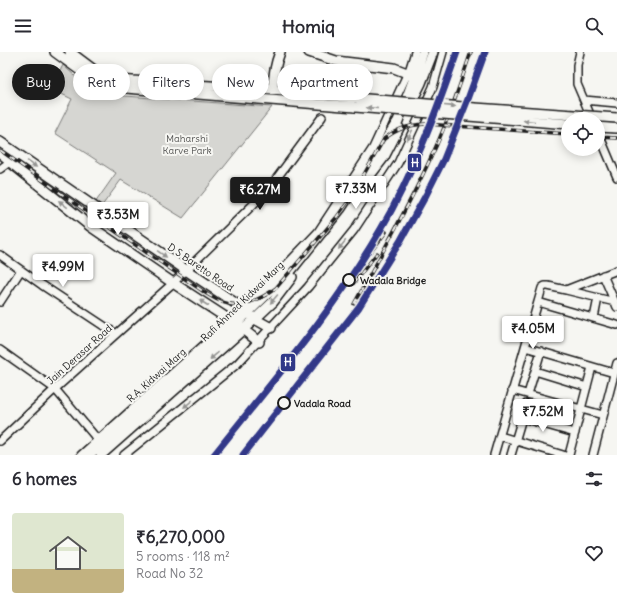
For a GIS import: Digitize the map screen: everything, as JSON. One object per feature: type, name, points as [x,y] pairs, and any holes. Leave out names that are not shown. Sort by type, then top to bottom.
[{"type":"main road","points":[[55,52],[92,79],[102,84],[114,87],[136,85],[273,90],[355,103],[483,109],[617,118]]},
{"type":"main road","points":[[70,52],[94,70],[105,76],[136,85],[355,103],[561,123]]},
{"type":"main road","points":[[273,90],[273,77],[276,61],[280,52]]},
{"type":"main road","points":[[309,52],[336,61],[394,68],[414,78]]},
{"type":"main road","name":"Rafi Ahmed Kidwai Marg","points":[[89,455],[237,325],[246,311],[289,273],[341,208],[398,121],[423,52]]},
{"type":"main road","points":[[101,455],[237,325],[255,319],[273,302],[384,157],[414,78],[433,52]]},
{"type":"main road","points":[[605,127],[617,128]]},
{"type":"main road","name":"D S Baretto Road","points":[[0,142],[246,311],[255,319],[271,328]]},
{"type":"main road","points":[[10,162],[90,226],[237,325],[259,342]]},
{"type":"street","points":[[415,52],[410,68],[414,78],[433,87]]},
{"type":"street","points":[[126,454],[237,364],[259,342],[308,287],[354,230],[398,163],[433,87],[443,52]]},
{"type":"street","points":[[580,52],[577,66],[578,84],[589,112]]},
{"type":"street","points":[[584,100],[617,103]]},
{"type":"street","name":"Jain Derasar Road","points":[[0,440],[173,283],[268,190],[322,117]]},
{"type":"street","points":[[605,148],[617,176]]},
{"type":"street","points":[[0,154],[10,162]]},
{"type":"street","points":[[0,169],[19,155]]},
{"type":"street","points":[[0,255],[116,334]]},
{"type":"street","points":[[0,302],[21,270]]},
{"type":"street","points":[[566,290],[617,270]]},
{"type":"street","points":[[603,275],[616,305]]},
{"type":"street","points":[[494,455],[542,288],[548,286],[566,290],[598,298],[616,305]]},
{"type":"street","points":[[594,318],[598,298]]},
{"type":"street","points":[[538,302],[617,325]]},
{"type":"street","name":"R.A. Kidwai Marg","points":[[81,455],[237,325]]},
{"type":"street","points":[[525,346],[614,373]]},
{"type":"street","points":[[0,350],[55,389],[98,440]]},
{"type":"street","points":[[528,394],[541,351]]},
{"type":"street","points":[[593,455],[603,415],[613,393],[614,373],[617,363]]},
{"type":"street","points":[[568,455],[592,367]]},
{"type":"street","points":[[535,371],[587,386]]},
{"type":"street","points":[[512,390],[603,415]]},
{"type":"street","points":[[512,455],[526,404]]},
{"type":"street","points":[[522,418],[575,433]]},
{"type":"street","points":[[500,436],[563,455]]},
{"type":"green space","name":"Maharshi Karve Park","points":[[65,67],[73,74],[73,100],[130,100],[130,96],[138,97],[138,100],[179,100],[272,107],[183,218],[121,180],[101,207],[95,203],[116,173],[55,133],[72,99],[65,96]]},
{"type":"railway","points":[[354,304],[404,212],[438,143],[471,52]]},
{"type":"railway","points":[[0,150],[207,294],[229,304],[243,304],[257,300],[276,288],[336,218],[350,199],[384,139],[394,132],[409,126],[426,124],[561,134]]},
{"type":"railway","points":[[605,137],[617,138]]},
{"type":"railway","points":[[367,257],[386,232]]},
{"type":"railway","points":[[353,284],[377,253]]},
{"type":"transit line","name":"H","points":[[214,455],[302,345],[363,259],[393,208],[414,165],[441,98],[457,52]]},
{"type":"transit line","name":"H","points":[[243,455],[359,307],[401,240],[444,159],[485,52]]},
{"type":"place","name":"Wadala Bridge","points":[[349,280]]},
{"type":"place","name":"Vadala Road","points":[[284,403]]}]
